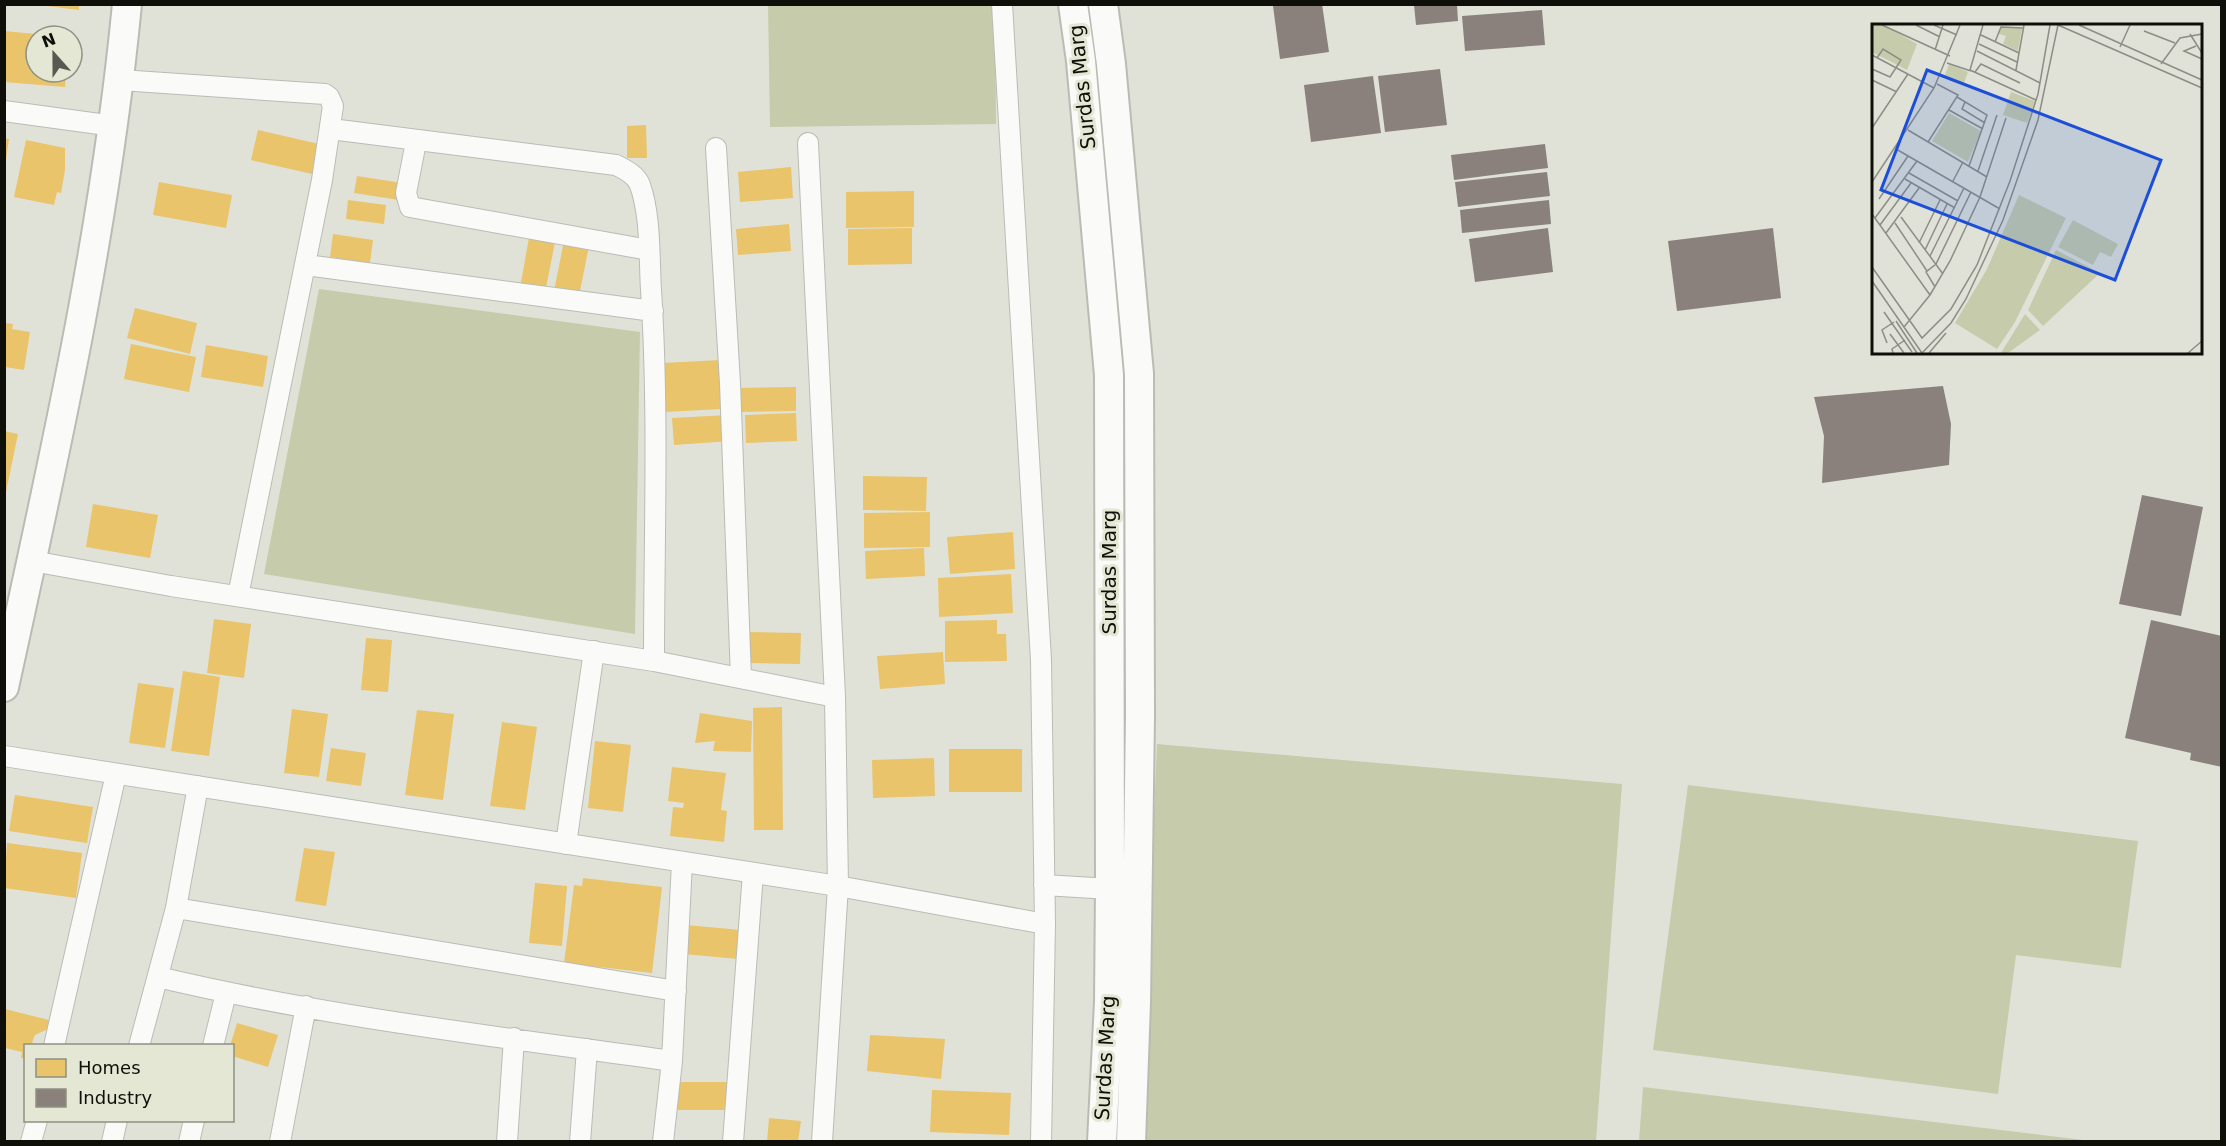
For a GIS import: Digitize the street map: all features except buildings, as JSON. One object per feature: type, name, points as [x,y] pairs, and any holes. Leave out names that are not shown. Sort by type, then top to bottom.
[{"type":"main road","points":[[4,687],[58,444],[114,126],[127,4]]},
{"type":"main road","name":"Surdas Marg","points":[[1073,4],[1081,60],[1108,375],[1110,889],[1108,1002],[1101,1142]]},
{"type":"main road","name":"Surdas Marg","points":[[1104,4],[1112,64],[1139,374],[1140,716],[1136,991],[1131,1142]]},
{"type":"main road","points":[[1109,714],[1140,716]]},
{"type":"street","points":[[1002,4],[1041,660],[1045,924],[1041,1142]]},
{"type":"street","points":[[120,80],[325,94],[333,106],[331,129],[306,265],[238,596]]},
{"type":"street","points":[[4,111],[114,126]]},
{"type":"street","points":[[331,129],[416,142],[616,165],[629,171],[639,182],[644,199],[653,311],[654,661]]},
{"type":"street","points":[[416,142],[406,193],[410,207],[649,250]]},
{"type":"street","points":[[808,143],[835,697],[838,886],[822,1142]]},
{"type":"street","points":[[716,148],[730,383],[741,678]]},
{"type":"street","points":[[306,265],[653,311]]},
{"type":"street","points":[[32,561],[238,596],[654,661],[835,697]]},
{"type":"street","points":[[566,844],[594,651]]},
{"type":"street","points":[[4,756],[838,886],[1045,924]]},
{"type":"street","points":[[54,1044],[116,774]]},
{"type":"street","points":[[140,1044],[176,908],[198,786]]},
{"type":"street","points":[[663,1142],[672,1061],[682,862]]},
{"type":"street","points":[[733,1142],[753,873]]},
{"type":"street","points":[[1044,885],[1110,889]]},
{"type":"street","points":[[176,908],[676,991]]},
{"type":"street","points":[[158,977],[226,993],[672,1061]]},
{"type":"street","points":[[213,1044],[226,993]]},
{"type":"street","points":[[280,1142],[306,1006]]},
{"type":"street","points":[[507,1142],[514,1038]]},
{"type":"street","points":[[580,1142],[587,1049]]},
{"type":"street","points":[[31,1142],[36,1122]]},
{"type":"street","points":[[112,1142],[117,1122]]},
{"type":"street","points":[[189,1142],[194,1122]]},
{"type":"green space","points":[[768,5],[995,5],[996,124],[770,127]]},
{"type":"green space","points":[[319,289],[640,332],[635,634],[264,574]]},
{"type":"green space","points":[[1157,744],[1622,784],[1596,1141],[1140,1142]]},
{"type":"green space","points":[[1688,785],[2138,841],[2121,968],[2016,955],[1998,1094],[1653,1050]]},
{"type":"green space","points":[[1643,1087],[2083,1140],[1639,1141]]}]
